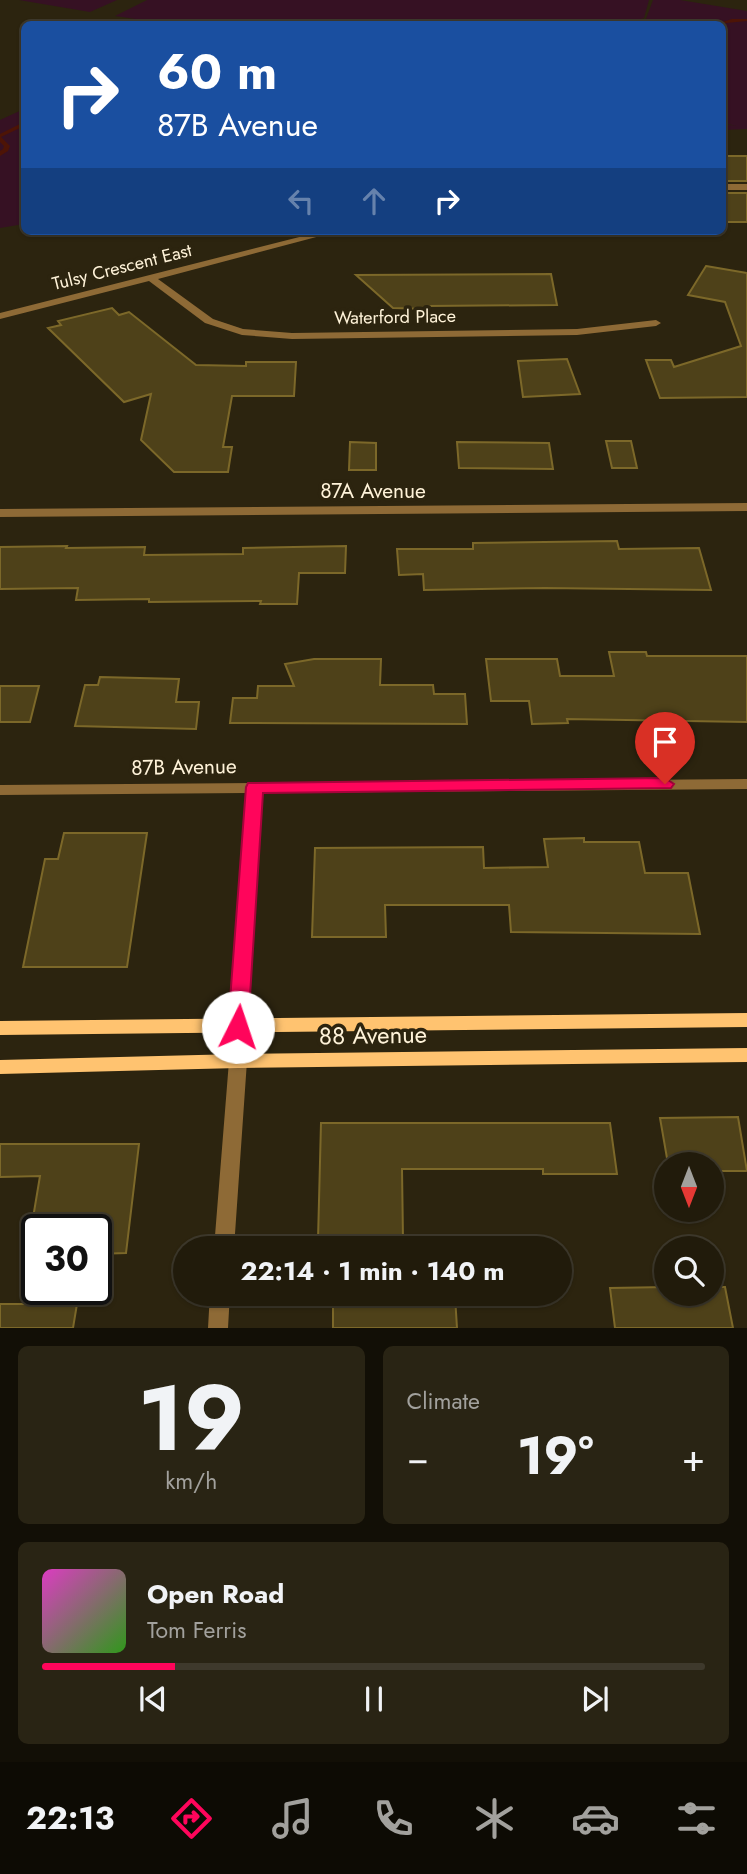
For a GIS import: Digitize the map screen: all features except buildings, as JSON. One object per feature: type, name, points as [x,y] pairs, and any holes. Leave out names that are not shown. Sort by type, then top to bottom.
[{"type":"main road","name":"88 Avenue","points":[[0,1028],[747,1020]]},
{"type":"main road","name":"88 Avenue","points":[[0,1067],[239,1061],[747,1055]]},
{"type":"street","points":[[726,187],[747,187]]},
{"type":"street","name":"Tulsy Crescent East","points":[[0,316],[318,235]]},
{"type":"street","name":"Waterford Place","points":[[151,278],[208,321],[242,332],[292,336],[577,332],[656,323]]},
{"type":"street","name":"87A Avenue","points":[[0,513],[747,507]]},
{"type":"street","name":"87B Avenue","points":[[0,790],[747,783]]},
{"type":"street","points":[[238,1027],[254,787]]},
{"type":"street","points":[[225,1236],[239,1061]]},
{"type":"street","points":[[218,1328],[219,1306]]},
{"type":"shaded area","points":[[19,0],[117,0],[90,12]]},
{"type":"shaded area","points":[[147,0],[649,0],[644,18],[634,21],[149,21],[115,16]]},
{"type":"shaded area","points":[[653,0],[680,0],[747,11],[747,129],[726,130],[726,124],[737,126],[726,124],[726,21],[639,21],[646,19]]},
{"type":"shaded area","points":[[21,110],[21,224],[0,228],[0,120]]},
{"type":"waterway","points":[[726,22],[747,20]]},
{"type":"waterway","points":[[0,136],[21,126]]},
{"type":"waterway","points":[[0,139],[7,146],[0,154]]},
{"type":"route","points":[[238,1027],[254,787],[665,784]]}]
